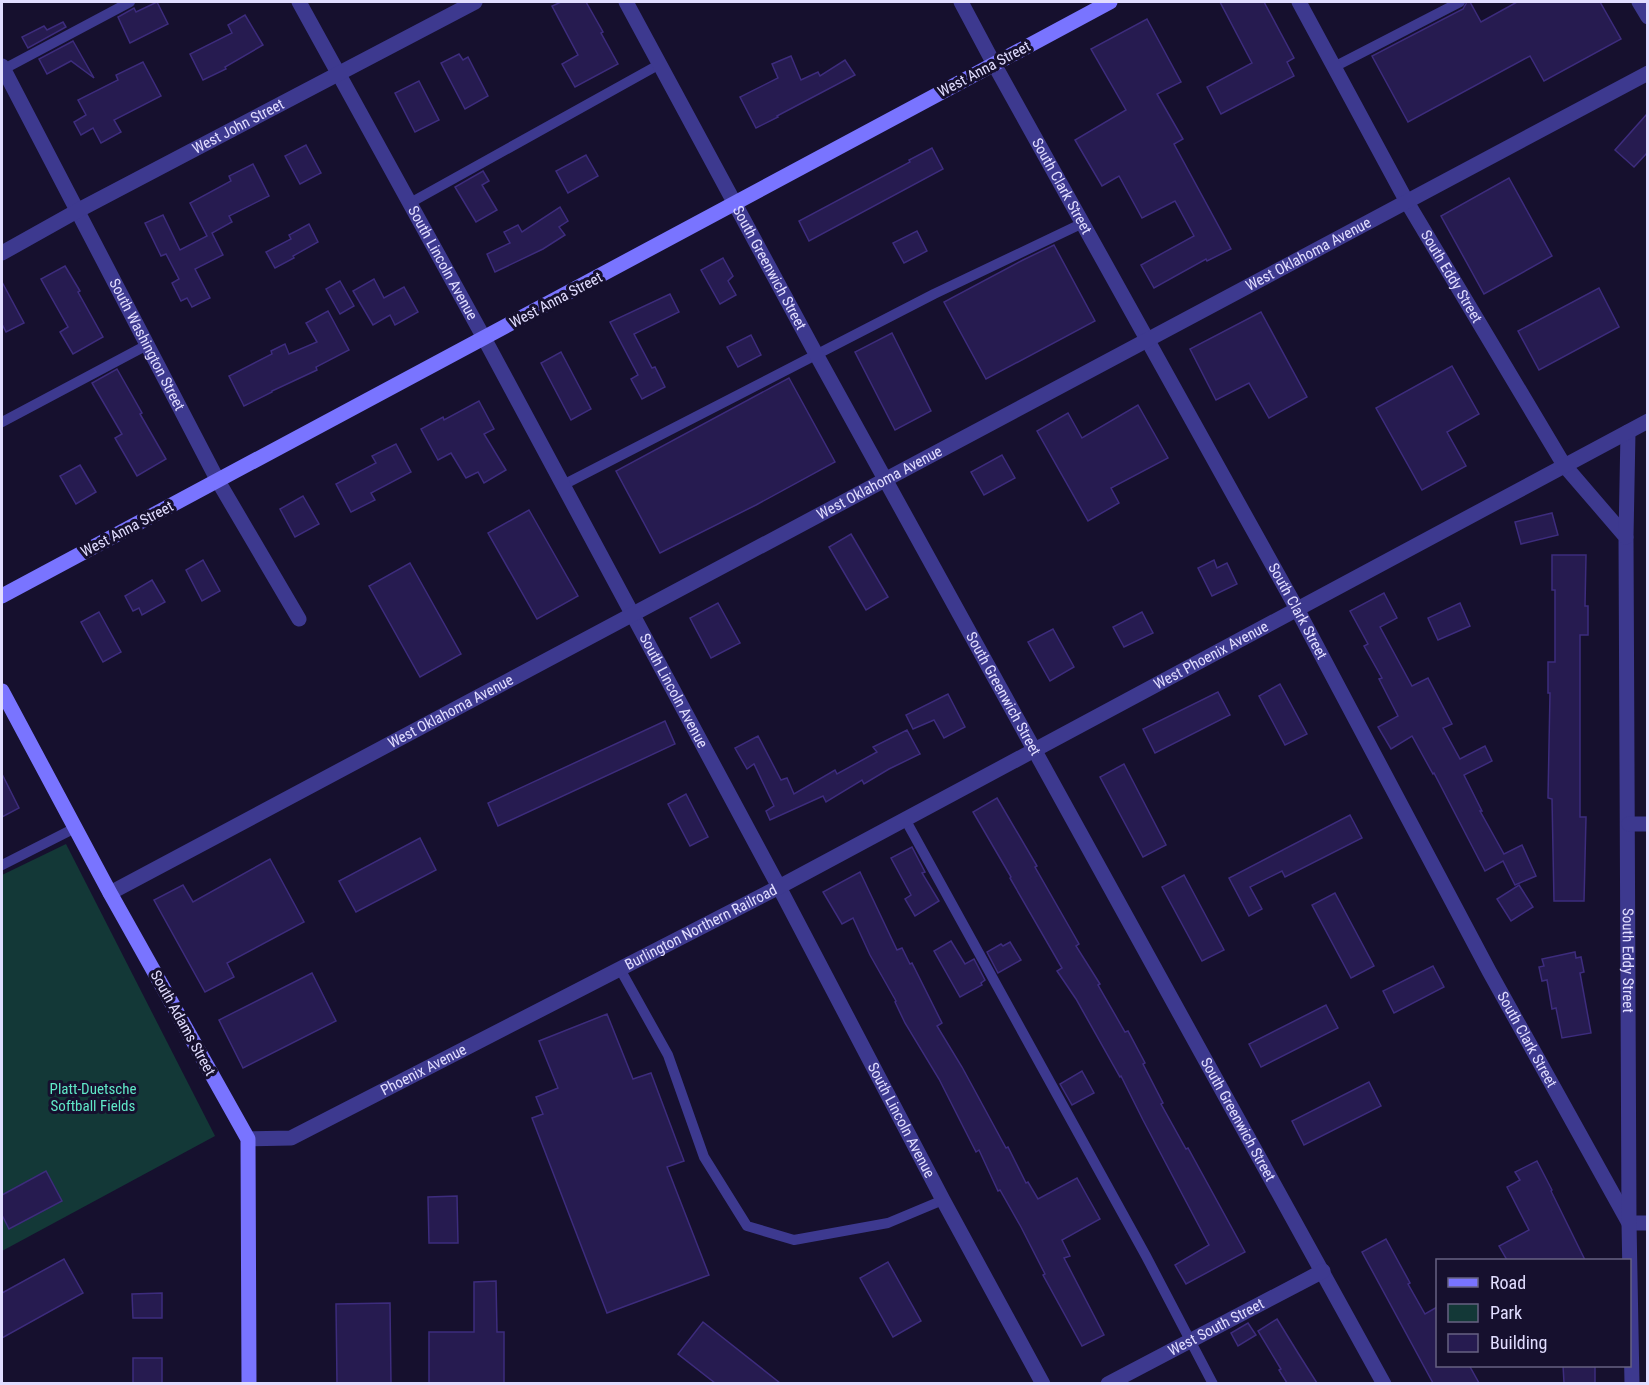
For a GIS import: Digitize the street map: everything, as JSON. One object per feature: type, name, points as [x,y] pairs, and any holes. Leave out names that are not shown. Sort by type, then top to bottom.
[{"type":"main road","name":"West Anna Street","points":[[2,596],[1110,2]]},
{"type":"main road","name":"South Adams Street","points":[[2,691],[110,893],[248,1139],[249,1383]]},
{"type":"street","name":"South Lincoln Avenue","points":[[299,2],[484,338],[779,887],[943,1200],[1043,1383]]},
{"type":"street","name":"West John Street","points":[[2,253],[476,2]]},
{"type":"street","name":"South Greenwich Street","points":[[626,2],[816,354],[1384,1383]]},
{"type":"street","name":"South Clark Street","points":[[961,2],[1297,609],[1490,971],[1629,1223]]},
{"type":"street","name":"South Eddy Street","points":[[1299,2],[1407,202],[1564,465],[1626,537]]},
{"type":"street","points":[[1639,2],[1647,17]]},
{"type":"street","name":"South Washington Street","points":[[2,68],[218,481],[299,619]]},
{"type":"street","name":"West Oklahoma Avenue","points":[[110,893],[1647,73]]},
{"type":"street","name":"West Phoenix Avenue","points":[[806,872],[1647,421]]},
{"type":"street","name":"South Eddy Street","points":[[1628,432],[1626,537],[1630,1259]]},
{"type":"street","points":[[1629,824],[1647,824]]},
{"type":"street","name":"Burlington Northern Railroad","points":[[594,982],[806,872]]},
{"type":"street","name":"Phoenix Avenue","points":[[248,1139],[291,1138],[594,982]]},
{"type":"street","points":[[1629,1223],[1647,1223]]},
{"type":"street","name":"West South Street","points":[[1108,1383],[1323,1271]]},
{"type":"street","name":"South Eddy Street","points":[[1631,1330],[1632,1383]]},
{"type":"lane","points":[[2,68],[130,2]]},
{"type":"lane","points":[[1334,67],[1460,2]]},
{"type":"lane","points":[[410,203],[660,64]]},
{"type":"lane","points":[[563,485],[934,294],[1083,223]]},
{"type":"lane","points":[[2,422],[147,345]]},
{"type":"lane","points":[[905,819],[1146,1256],[1212,1383]]},
{"type":"lane","points":[[2,865],[75,828]]},
{"type":"lane","points":[[620,969],[668,1054],[704,1157],[747,1226],[794,1240],[888,1223],[943,1200]]},
{"type":"green space","name":"Platt-Duetsche Softball Fields","points":[[66,844],[215,1136],[2,1251],[2,875]]},
{"type":"building","points":[[157,2],[168,24],[130,43],[118,17],[134,8],[136,12]]},
{"type":"building","points":[[561,2],[586,2],[618,64],[575,87],[562,64],[578,55],[552,6]]},
{"type":"building","points":[[1220,2],[1264,2],[1294,58],[1287,62],[1294,76],[1221,114],[1207,87],[1252,63]]},
{"type":"building","points":[[1467,2],[1470,2],[1481,22],[1517,2],[1600,2],[1621,39],[1544,81],[1530,56],[1408,122],[1372,56],[1463,9]]},
{"type":"building","points":[[245,15],[263,45],[225,67],[226,69],[203,80],[190,54],[232,33],[228,25]]},
{"type":"building","points":[[1147,19],[1181,82],[1157,94],[1183,139],[1174,144],[1231,249],[1207,261],[1206,259],[1154,288],[1141,265],[1194,236],[1175,201],[1142,218],[1119,176],[1102,186],[1075,140],[1126,110],[1091,49]]},
{"type":"building","points":[[63,22],[66,27],[28,48],[22,37],[44,26],[47,30]]},
{"type":"building","points":[[73,41],[94,78],[71,61],[47,74],[39,59]]},
{"type":"building","points":[[459,54],[463,60],[468,57],[488,96],[465,109],[441,63]]},
{"type":"building","points":[[791,56],[801,80],[818,72],[820,76],[845,60],[855,75],[756,128],[740,97],[778,78],[772,64]]},
{"type":"building","points":[[143,62],[161,96],[114,120],[121,132],[101,143],[93,128],[81,135],[74,122],[86,115],[78,100],[118,80],[116,75]]},
{"type":"building","points":[[419,81],[439,120],[415,132],[395,93]]},
{"type":"building","points":[[1647,114],[1647,153],[1634,167],[1615,150]]},
{"type":"building","points":[[306,145],[321,173],[300,184],[285,156]]},
{"type":"building","points":[[932,148],[943,169],[809,241],[799,221]]},
{"type":"building","points":[[586,155],[598,176],[568,193],[556,171]]},
{"type":"building","points":[[253,164],[269,196],[229,216],[232,222],[212,233],[223,255],[195,269],[210,298],[192,307],[187,298],[181,301],[172,283],[179,279],[166,254],[161,256],[145,223],[163,215],[180,250],[207,236],[190,203],[231,181],[229,176]]},
{"type":"building","points":[[483,171],[489,181],[482,185],[497,210],[476,222],[455,187]]},
{"type":"building","points":[[1509,178],[1552,256],[1484,294],[1441,216]]},
{"type":"building","points":[[560,207],[568,221],[559,227],[565,235],[543,249],[495,272],[487,254],[510,243],[504,232],[518,225],[522,232]]},
{"type":"building","points":[[309,224],[318,242],[275,268],[266,252],[291,239],[289,235]]},
{"type":"building","points":[[917,231],[927,251],[904,263],[893,243]]},
{"type":"building","points":[[1054,245],[1095,321],[986,379],[944,302]]},
{"type":"building","points":[[723,258],[733,276],[728,281],[736,295],[720,304],[701,270]]},
{"type":"building","points":[[65,266],[103,337],[73,354],[60,332],[68,327],[41,279]]},
{"type":"building","points":[[374,279],[384,298],[404,287],[418,312],[395,325],[390,315],[373,325],[353,291]]},
{"type":"building","points":[[340,281],[354,306],[340,314],[326,289]]},
{"type":"building","points":[[2,282],[24,323],[6,332],[2,324]]},
{"type":"building","points":[[1599,288],[1619,327],[1539,370],[1518,331]]},
{"type":"building","points":[[670,294],[679,312],[634,334],[665,387],[642,399],[631,379],[638,375],[610,322]]},
{"type":"building","points":[[328,311],[349,350],[316,367],[317,370],[244,406],[229,376],[272,354],[271,351],[285,344],[289,354],[317,342],[306,323]]},
{"type":"building","points":[[1261,312],[1307,397],[1269,418],[1249,383],[1216,400],[1190,349]]},
{"type":"building","points":[[892,333],[931,411],[895,430],[855,352]]},
{"type":"building","points":[[751,335],[761,355],[738,367],[727,347]]},
{"type":"building","points":[[561,352],[591,409],[571,420],[541,363]]},
{"type":"building","points":[[1452,366],[1479,414],[1447,432],[1466,466],[1422,490],[1376,408]]},
{"type":"building","points":[[117,369],[166,459],[137,476],[115,438],[122,434],[92,383]]},
{"type":"building","points":[[789,378],[835,462],[660,553],[616,471]]},
{"type":"building","points":[[479,401],[494,429],[484,434],[506,470],[484,483],[478,472],[466,478],[451,453],[438,460],[421,429],[443,417],[444,420]]},
{"type":"building","points":[[1138,405],[1168,458],[1111,488],[1119,503],[1088,521],[1037,431],[1068,413],[1082,438]]},
{"type":"building","points":[[396,444],[411,472],[371,493],[375,500],[351,512],[336,484],[376,463],[372,456]]},
{"type":"building","points":[[1002,455],[1015,478],[984,495],[971,472]]},
{"type":"building","points":[[80,465],[96,492],[76,504],[60,476]]},
{"type":"building","points":[[303,496],[319,524],[295,537],[280,509]]},
{"type":"building","points":[[529,510],[578,596],[537,619],[488,533]]},
{"type":"building","points":[[1552,513],[1558,535],[1521,544],[1515,522]]},
{"type":"building","points":[[851,534],[888,597],[866,610],[829,547]]},
{"type":"building","points":[[1552,555],[1586,555],[1585,606],[1588,606],[1588,635],[1580,635],[1580,817],[1586,817],[1584,901],[1554,901],[1552,799],[1548,798],[1550,693],[1548,693],[1548,662],[1555,662],[1555,590],[1552,590]]},
{"type":"building","points":[[203,560],[220,591],[202,601],[186,570]]},
{"type":"building","points":[[1214,560],[1217,568],[1227,563],[1237,584],[1212,596],[1198,568]]},
{"type":"building","points":[[410,563],[461,654],[420,677],[369,586]]},
{"type":"building","points":[[152,580],[165,602],[142,615],[139,608],[133,611],[125,596]]},
{"type":"building","points":[[1384,593],[1397,618],[1380,627],[1412,686],[1428,678],[1452,724],[1443,728],[1460,759],[1485,746],[1492,761],[1464,775],[1482,811],[1480,811],[1504,854],[1522,845],[1536,876],[1515,885],[1503,861],[1485,871],[1412,736],[1391,749],[1378,727],[1398,716],[1379,679],[1382,678],[1364,646],[1368,644],[1350,611]]},
{"type":"building","points":[[718,603],[740,643],[711,658],[690,618]]},
{"type":"building","points":[[1460,603],[1470,626],[1438,640],[1428,618]]},
{"type":"building","points":[[99,612],[121,652],[103,662],[81,622]]},
{"type":"building","points":[[1142,612],[1153,633],[1124,647],[1113,627]]},
{"type":"building","points":[[1053,629],[1074,667],[1050,681],[1028,642]]},
{"type":"building","points":[[1280,684],[1307,734],[1285,745],[1259,696]]},
{"type":"building","points":[[1218,692],[1230,715],[1155,753],[1143,729]]},
{"type":"building","points":[[948,694],[965,727],[944,738],[934,720],[913,729],[906,715]]},
{"type":"building","points":[[665,721],[675,744],[498,826],[488,803]]},
{"type":"building","points":[[907,730],[920,754],[864,784],[862,780],[826,802],[823,796],[770,820],[766,811],[774,806],[754,764],[747,769],[735,748],[758,736],[781,780],[787,778],[794,794],[835,770],[837,774],[877,752],[873,747]]},
{"type":"building","points":[[1124,764],[1166,845],[1143,857],[1100,777]]},
{"type":"building","points":[[2,774],[19,808],[2,817]]},
{"type":"building","points":[[686,794],[708,837],[690,846],[668,804]]},
{"type":"building","points":[[997,798],[1079,944],[1076,946],[1100,984],[1098,985],[1125,1032],[1128,1031],[1145,1063],[1143,1064],[1163,1103],[1161,1104],[1245,1252],[1186,1284],[1175,1265],[1209,1245],[1121,1076],[1057,971],[1062,968],[973,812]]},
{"type":"building","points":[[1350,815],[1362,838],[1285,877],[1282,871],[1250,887],[1262,909],[1249,916],[1229,878]]},
{"type":"building","points":[[420,838],[436,870],[356,912],[339,881]]},
{"type":"building","points":[[912,847],[925,872],[922,873],[939,901],[915,916],[905,899],[911,895],[891,858]]},
{"type":"building","points":[[270,859],[304,922],[227,963],[234,977],[205,992],[154,900],[183,885],[193,902]]},
{"type":"building","points":[[860,872],[897,950],[902,948],[910,964],[912,963],[942,1023],[937,1026],[1006,1148],[1008,1147],[1026,1183],[1028,1182],[1038,1199],[1077,1178],[1100,1219],[1062,1240],[1070,1256],[1064,1258],[1104,1335],[1082,1346],[1043,1275],[1045,1274],[1021,1227],[1000,1190],[998,1191],[979,1150],[976,1152],[939,1079],[905,1023],[853,918],[842,924],[823,892]]},
{"type":"building","points":[[1184,875],[1224,950],[1202,961],[1162,887]]},
{"type":"building","points":[[1519,885],[1533,907],[1511,921],[1497,899]]},
{"type":"building","points":[[1335,893],[1374,966],[1351,978],[1312,905]]},
{"type":"building","points":[[951,941],[965,964],[974,959],[985,980],[981,983],[982,985],[960,997],[934,951]]},
{"type":"building","points":[[1010,942],[1021,960],[998,973],[987,952]]},
{"type":"building","points":[[1575,952],[1576,958],[1581,957],[1584,972],[1580,973],[1591,1033],[1562,1038],[1556,1008],[1552,1009],[1547,980],[1542,981],[1539,967],[1544,966],[1542,959]]},
{"type":"building","points":[[1433,966],[1444,987],[1394,1013],[1383,991]]},
{"type":"building","points":[[312,973],[336,1021],[243,1068],[219,1020]]},
{"type":"building","points":[[1326,1005],[1338,1028],[1261,1067],[1249,1044]]},
{"type":"building","points":[[607,1014],[633,1079],[651,1073],[684,1161],[667,1167],[709,1275],[607,1313],[532,1118],[543,1114],[536,1097],[558,1088],[539,1041]]},
{"type":"building","points":[[1082,1071],[1094,1093],[1072,1105],[1060,1084]]},
{"type":"building","points":[[1369,1082],[1381,1106],[1304,1145],[1292,1121]]},
{"type":"building","points":[[1537,1161],[1585,1259],[1506,1259],[1499,1246],[1529,1230],[1507,1187],[1520,1180],[1515,1172]]},
{"type":"building","points":[[46,1171],[62,1201],[9,1229],[2,1215],[2,1195]]},
{"type":"building","points":[[457,1196],[458,1243],[429,1243],[428,1197]]},
{"type":"building","points":[[1386,1239],[1425,1314],[1436,1308],[1436,1367],[1470,1367],[1479,1383],[1433,1383],[1362,1252]]},
{"type":"building","points":[[64,1259],[83,1293],[2,1338],[2,1293]]},
{"type":"building","points":[[888,1262],[921,1321],[893,1337],[860,1278]]},
{"type":"building","points":[[496,1281],[497,1332],[504,1332],[504,1383],[429,1383],[429,1332],[474,1332],[474,1282]]},
{"type":"building","points":[[162,1293],[162,1318],[133,1318],[132,1294]]},
{"type":"building","points":[[390,1303],[391,1383],[337,1383],[336,1304]]},
{"type":"building","points":[[1277,1319],[1317,1383],[1287,1383],[1258,1331]]},
{"type":"building","points":[[703,1322],[780,1383],[715,1383],[678,1354]]},
{"type":"building","points":[[1248,1323],[1256,1335],[1238,1346],[1231,1333]]},
{"type":"building","points":[[133,1358],[162,1358],[162,1383],[133,1383]]},
{"type":"building","points":[[1563,1367],[1595,1367],[1595,1383],[1564,1383]]}]
